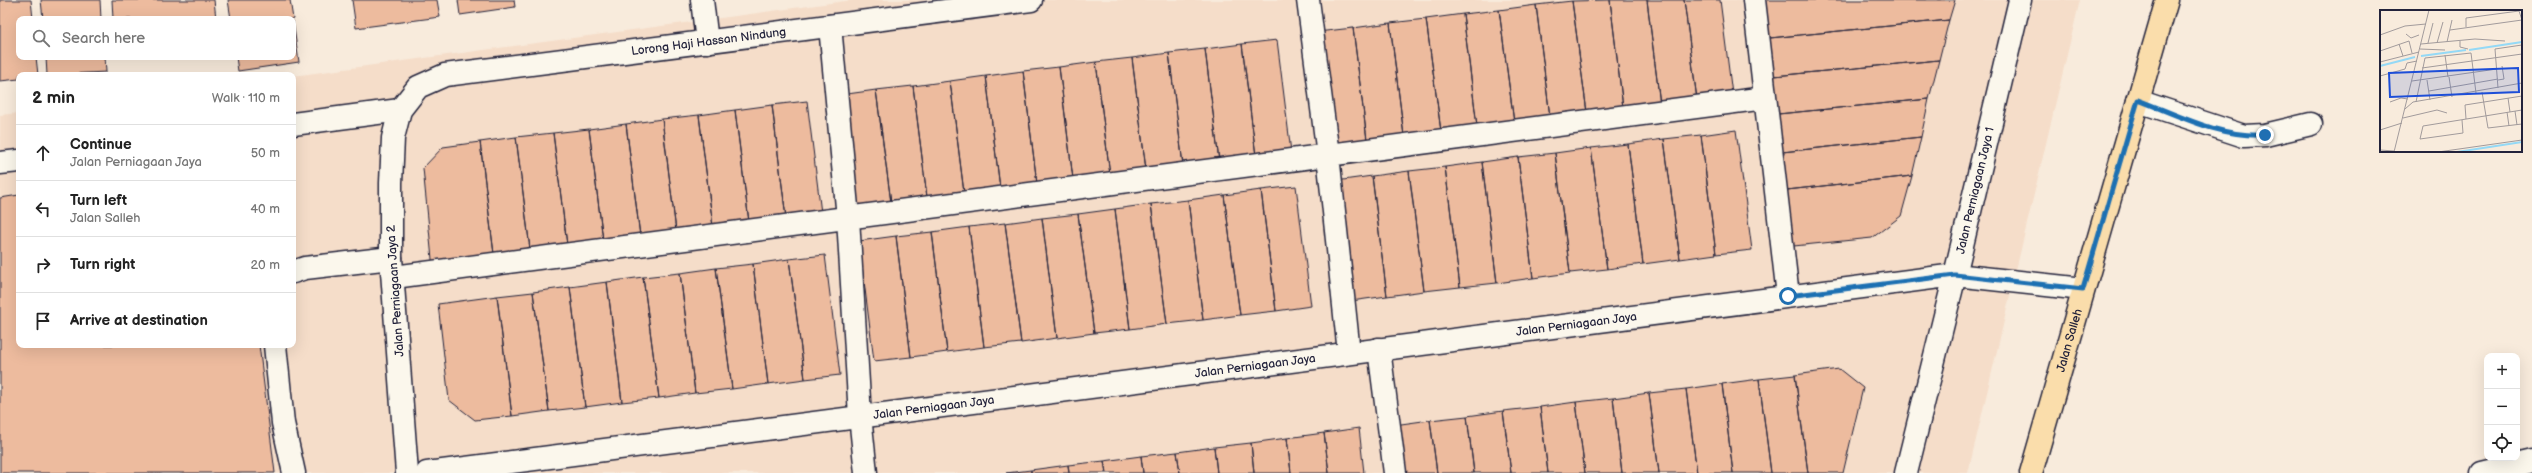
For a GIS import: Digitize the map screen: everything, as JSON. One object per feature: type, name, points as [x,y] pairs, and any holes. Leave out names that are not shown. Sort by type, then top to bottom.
[{"type":"main road","name":"Jalan Salleh","points":[[2031,473],[2167,0]]},
{"type":"street","points":[[702,0],[707,42]]},
{"type":"street","name":"Lorong Haji Hassan Nindung","points":[[400,110],[418,87],[445,75],[1031,0]]},
{"type":"street","points":[[1308,0],[1328,155],[1349,353]]},
{"type":"street","points":[[1754,0],[1788,296]]},
{"type":"street","name":"Jalan Perniagaan Jaya 1","points":[[1906,473],[1955,275],[2020,0]]},
{"type":"street","points":[[830,26],[848,218],[860,416],[866,473]]},
{"type":"street","points":[[296,271],[305,268],[392,267],[848,218],[1765,98]]},
{"type":"street","points":[[2138,100],[2244,136],[2265,135],[2311,124]]},
{"type":"street","points":[[296,124],[400,110]]},
{"type":"street","name":"Jalan Perniagaan Jaya 2","points":[[400,110],[393,138],[390,183],[392,267],[407,473]]},
{"type":"street","points":[[0,163],[16,161]]},
{"type":"street","name":"Jalan Perniagaan Jaya","points":[[428,473],[1955,275],[2083,289]]},
{"type":"street","points":[[275,348],[283,423],[294,473]]},
{"type":"street","points":[[1379,349],[1395,473]]},
{"type":"street","points":[[2482,473],[2532,461]]},
{"type":"shaded area","points":[[853,0],[2080,0],[1968,473],[0,473],[0,115],[16,113],[16,348],[296,348],[296,76]]},
{"type":"building","points":[[0,0],[31,0],[33,16],[16,16],[16,60],[36,60],[38,72],[16,72],[16,79],[0,81]]},
{"type":"building","points":[[41,0],[100,0],[101,16],[43,16]]},
{"type":"building","points":[[112,0],[214,0],[216,16],[113,16]]},
{"type":"building","points":[[228,0],[290,0],[293,16],[231,16]]},
{"type":"building","points":[[352,0],[437,0],[440,17],[356,28]]},
{"type":"building","points":[[458,0],[514,0],[515,7],[460,15]]},
{"type":"building","points":[[1610,0],[1624,116],[1588,120],[1572,1]]},
{"type":"building","points":[[1610,0],[1647,0],[1661,112],[1624,116]]},
{"type":"building","points":[[1647,0],[1684,0],[1698,107],[1661,112]]},
{"type":"building","points":[[1684,0],[1720,0],[1733,102],[1698,107]]},
{"type":"building","points":[[1762,0],[1955,0],[1949,20],[1760,39]]},
{"type":"building","points":[[1572,1],[1588,120],[1551,125],[1536,5]]},
{"type":"building","points":[[1536,5],[1551,125],[1515,130],[1499,10]]},
{"type":"building","points":[[1499,10],[1515,130],[1478,134],[1463,14]]},
{"type":"building","points":[[1463,14],[1478,134],[1442,139],[1426,19]]},
{"type":"building","points":[[1426,19],[1442,139],[1405,144],[1390,23]]},
{"type":"building","points":[[1949,20],[1939,60],[1764,77],[1760,39]]},
{"type":"building","points":[[1390,23],[1405,144],[1368,148],[1353,28]]},
{"type":"building","points":[[1353,28],[1368,148],[1332,153],[1317,32]]},
{"type":"building","points":[[1277,40],[1292,160],[1257,164],[1242,44]]},
{"type":"building","points":[[296,42],[299,62],[238,71],[236,60],[296,60]]},
{"type":"building","points":[[1242,44],[1257,164],[1220,169],[1205,49]]},
{"type":"building","points":[[1205,49],[1220,169],[1184,173],[1169,53]]},
{"type":"building","points":[[1169,53],[1184,173],[1147,178],[1132,58]]},
{"type":"building","points":[[1132,58],[1147,178],[1111,183],[1096,62]]},
{"type":"building","points":[[46,60],[105,60],[106,72],[47,72]]},
{"type":"building","points":[[1939,60],[1929,99],[1768,115],[1764,77]]},
{"type":"building","points":[[1096,62],[1111,183],[1074,187],[1059,67]]},
{"type":"building","points":[[1059,67],[1074,187],[1038,192],[1023,71]]},
{"type":"building","points":[[1023,71],[1038,192],[1001,196],[986,76]]},
{"type":"building","points":[[986,76],[1001,196],[965,201],[950,81]]},
{"type":"building","points":[[950,81],[965,201],[928,205],[913,86]]},
{"type":"building","points":[[913,86],[928,205],[892,210],[876,90]]},
{"type":"building","points":[[876,90],[892,210],[855,214],[840,95]]},
{"type":"building","points":[[1929,99],[1921,137],[1773,153],[1768,115]]},
{"type":"building","points":[[807,101],[822,221],[787,226],[772,105]]},
{"type":"building","points":[[772,105],[787,226],[750,230],[735,110]]},
{"type":"building","points":[[735,110],[750,230],[714,235],[699,115]]},
{"type":"building","points":[[699,115],[714,235],[677,239],[662,119]]},
{"type":"building","points":[[662,119],[677,239],[641,244],[626,124]]},
{"type":"building","points":[[626,124],[641,244],[604,248],[589,129]]},
{"type":"building","points":[[589,129],[604,248],[568,253],[553,133]]},
{"type":"building","points":[[1736,130],[1752,250],[1716,254],[1701,135]]},
{"type":"building","points":[[553,133],[568,253],[531,257],[516,137]]},
{"type":"building","points":[[1701,135],[1716,254],[1680,259],[1664,139]]},
{"type":"building","points":[[516,137],[531,257],[495,262],[480,142]]},
{"type":"building","points":[[1921,137],[1912,176],[1778,191],[1773,153]]},
{"type":"building","points":[[1664,139],[1680,259],[1643,264],[1628,144]]},
{"type":"building","points":[[480,142],[495,262],[433,269],[423,168],[443,147]]},
{"type":"building","points":[[1628,144],[1643,264],[1607,269],[1591,148]]},
{"type":"building","points":[[1591,148],[1607,269],[1570,273],[1555,153]]},
{"type":"building","points":[[1555,153],[1570,273],[1533,278],[1518,157]]},
{"type":"building","points":[[1518,157],[1533,278],[1497,283],[1482,162]]},
{"type":"building","points":[[1482,162],[1497,283],[1460,287],[1445,167]]},
{"type":"building","points":[[1445,167],[1460,287],[1424,291],[1409,171]]},
{"type":"building","points":[[1409,171],[1424,291],[1387,296],[1372,176]]},
{"type":"building","points":[[1372,176],[1387,296],[1351,301],[1336,181]]},
{"type":"building","points":[[1912,176],[1901,216],[1872,238],[1784,247],[1778,191]]},
{"type":"building","points":[[1296,186],[1311,306],[1276,311],[1261,190]]},
{"type":"building","points":[[1261,190],[1276,311],[1240,315],[1224,195]]},
{"type":"building","points":[[16,195],[16,348],[259,348],[275,473],[0,473],[0,198]]},
{"type":"building","points":[[1224,195],[1240,315],[1203,320],[1188,200]]},
{"type":"building","points":[[1188,200],[1203,320],[1167,324],[1151,204]]},
{"type":"building","points":[[1151,204],[1167,324],[1130,329],[1115,209]]},
{"type":"building","points":[[1115,209],[1130,329],[1094,333],[1078,214]]},
{"type":"building","points":[[1078,214],[1094,333],[1057,338],[1042,218]]},
{"type":"building","points":[[1042,218],[1057,338],[1021,343],[1005,223]]},
{"type":"building","points":[[1005,223],[1021,343],[984,347],[969,227]]},
{"type":"building","points":[[969,227],[984,347],[947,352],[932,232]]},
{"type":"building","points":[[932,232],[947,352],[911,357],[896,236]]},
{"type":"building","points":[[896,236],[911,357],[874,361],[859,241]]},
{"type":"building","points":[[825,255],[840,375],[805,379],[789,259]]},
{"type":"building","points":[[789,259],[805,379],[768,384],[753,264]]},
{"type":"building","points":[[753,264],[768,384],[732,389],[716,268]]},
{"type":"building","points":[[716,268],[732,389],[695,393],[680,273]]},
{"type":"building","points":[[680,273],[695,393],[659,398],[643,277]]},
{"type":"building","points":[[643,277],[659,398],[622,402],[607,282]]},
{"type":"building","points":[[607,282],[622,402],[585,407],[570,287]]},
{"type":"building","points":[[570,287],[585,407],[549,411],[533,292]]},
{"type":"building","points":[[533,292],[549,411],[512,416],[497,296]]},
{"type":"building","points":[[497,296],[512,416],[475,420],[449,400],[438,304]]},
{"type":"building","points":[[1839,369],[1863,388],[1843,473],[1808,473],[1795,375]]},
{"type":"building","points":[[1795,375],[1808,473],[1771,473],[1759,379]]},
{"type":"building","points":[[1759,379],[1771,473],[1733,473],[1722,384]]},
{"type":"building","points":[[1722,384],[1733,473],[1697,473],[1686,389]]},
{"type":"building","points":[[1686,389],[1697,473],[1659,473],[1649,393]]},
{"type":"building","points":[[1649,393],[1659,473],[1622,473],[1613,398]]},
{"type":"building","points":[[1613,398],[1622,473],[1585,473],[1576,402]]},
{"type":"building","points":[[1576,402],[1585,473],[1548,473],[1540,407]]},
{"type":"building","points":[[1540,407],[1548,473],[1511,473],[1503,411]]},
{"type":"building","points":[[1503,411],[1511,473],[1474,473],[1467,416]]},
{"type":"building","points":[[1467,416],[1474,473],[1437,473],[1430,420]]},
{"type":"building","points":[[1430,420],[1437,473],[1400,473],[1394,425]]},
{"type":"building","points":[[1359,428],[1364,473],[1329,473],[1324,433]]},
{"type":"building","points":[[1324,433],[1329,473],[1291,473],[1287,438]]},
{"type":"building","points":[[1287,438],[1291,473],[1254,473],[1251,443]]},
{"type":"building","points":[[1251,443],[1254,473],[1217,473],[1214,447]]},
{"type":"building","points":[[1214,447],[1217,473],[1180,473],[1177,452]]},
{"type":"building","points":[[1177,452],[1180,473],[1143,473],[1141,456]]},
{"type":"building","points":[[1141,456],[1143,473],[1106,473],[1104,461]]},
{"type":"building","points":[[1104,461],[1106,473],[1069,473],[1068,465]]},
{"type":"building","points":[[1068,465],[1069,473],[1031,473],[1031,470]]},
{"type":"building","points":[[1031,470],[1031,473],[1006,473]]},
{"type":"route","points":[[1788,296],[1955,275],[2083,289],[2138,100],[2220,130],[2244,136],[2265,135]]}]
